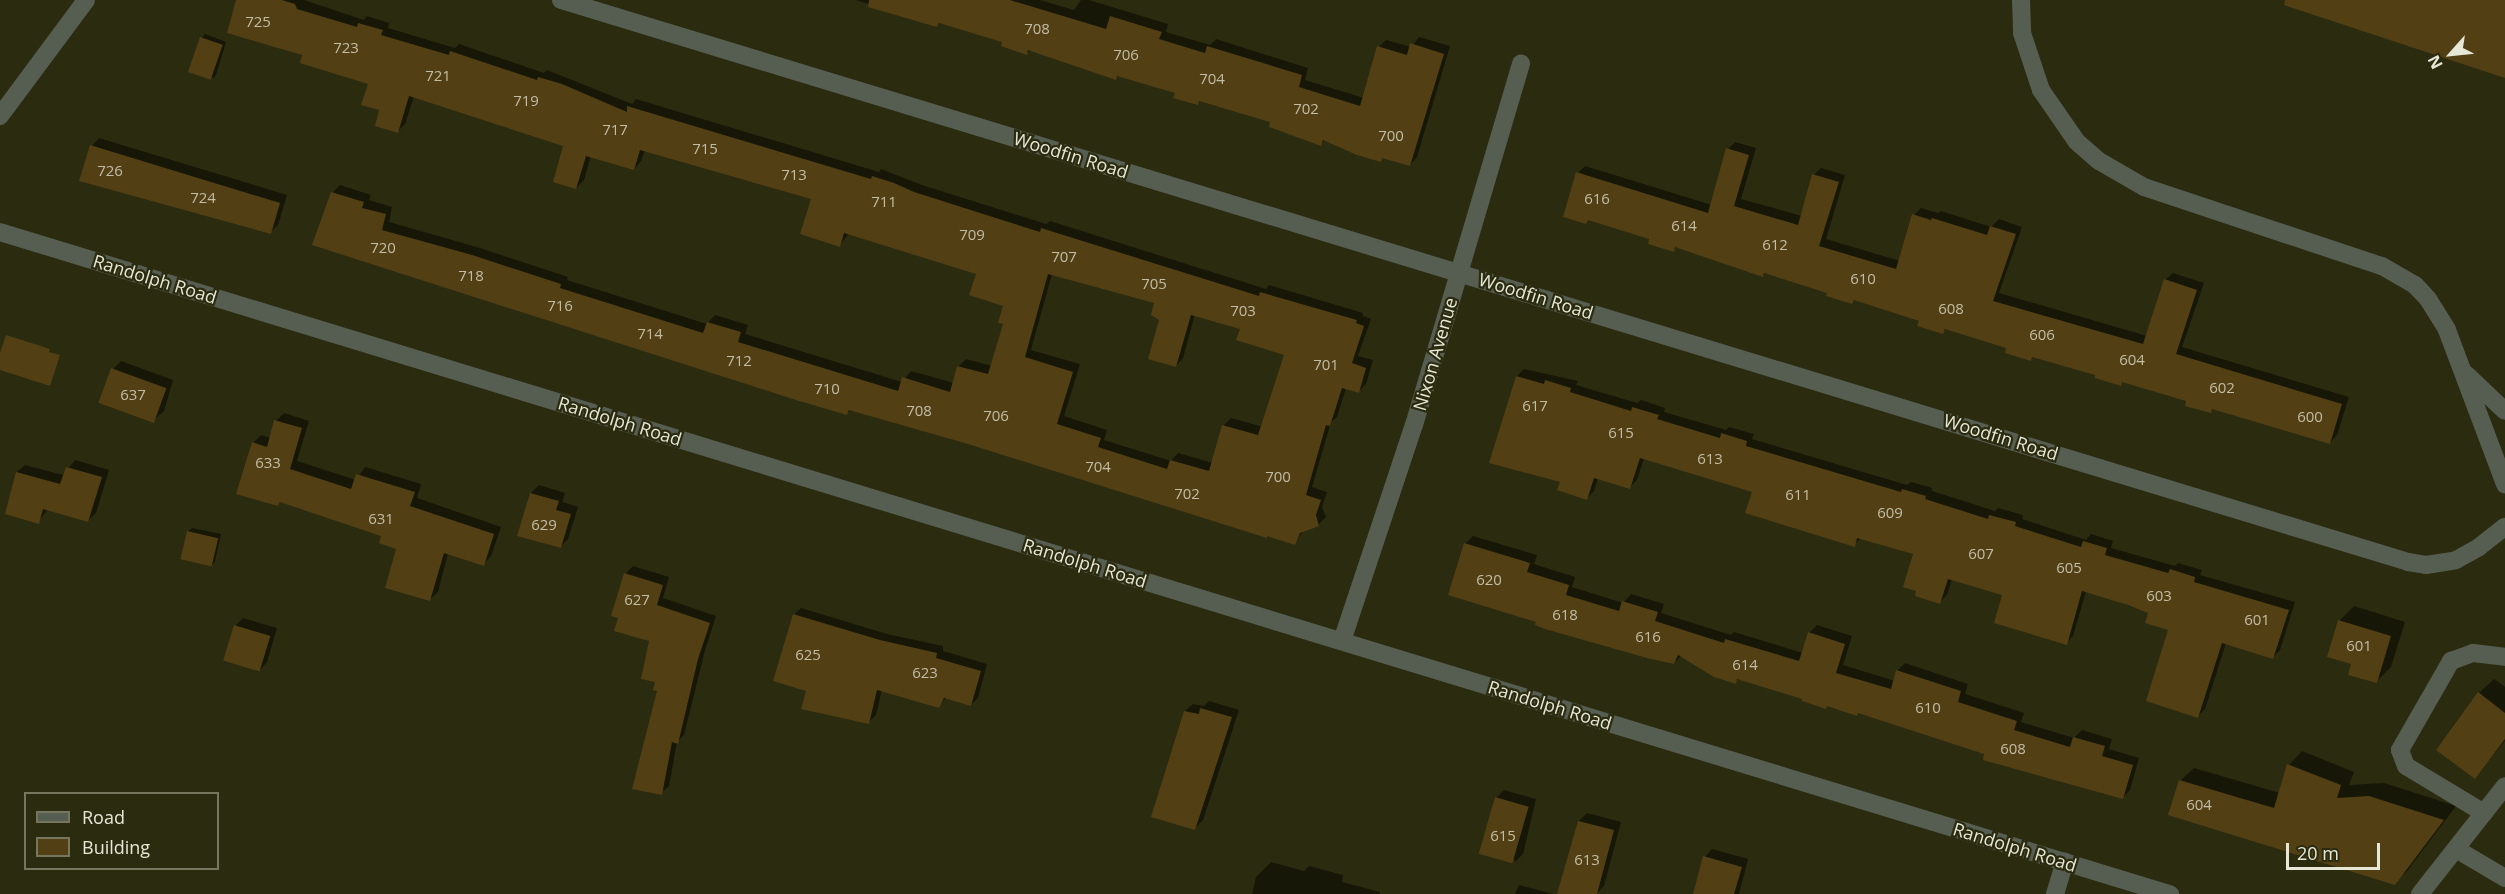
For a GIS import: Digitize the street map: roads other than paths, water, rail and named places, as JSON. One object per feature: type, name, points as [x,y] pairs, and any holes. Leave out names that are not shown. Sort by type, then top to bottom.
[{"type":"street","points":[[0,116],[86,0]]},
{"type":"street","name":"Woodfin Road","points":[[561,0],[2408,562],[2426,565],[2456,560],[2479,547],[2505,527]]},
{"type":"street","points":[[2021,0],[2022,33],[2041,90],[2077,142],[2098,161],[2144,187],[2308,240],[2399,274],[2415,285],[2428,299],[2447,330],[2505,484]]},
{"type":"street","name":"Nixon Avenue","points":[[1342,640],[1414,425],[1521,64]]},
{"type":"street","name":"Randolph Road","points":[[0,232],[2170,894]]},
{"type":"street","points":[[2465,373],[2505,411]]},
{"type":"street","points":[[2484,813],[2406,766],[2400,750],[2451,661],[2473,653],[2505,657]]},
{"type":"street","points":[[2420,894],[2484,813],[2502,794]]},
{"type":"street","points":[[2456,849],[2505,878]]},
{"type":"street","points":[[2055,894],[2065,862]]}]
